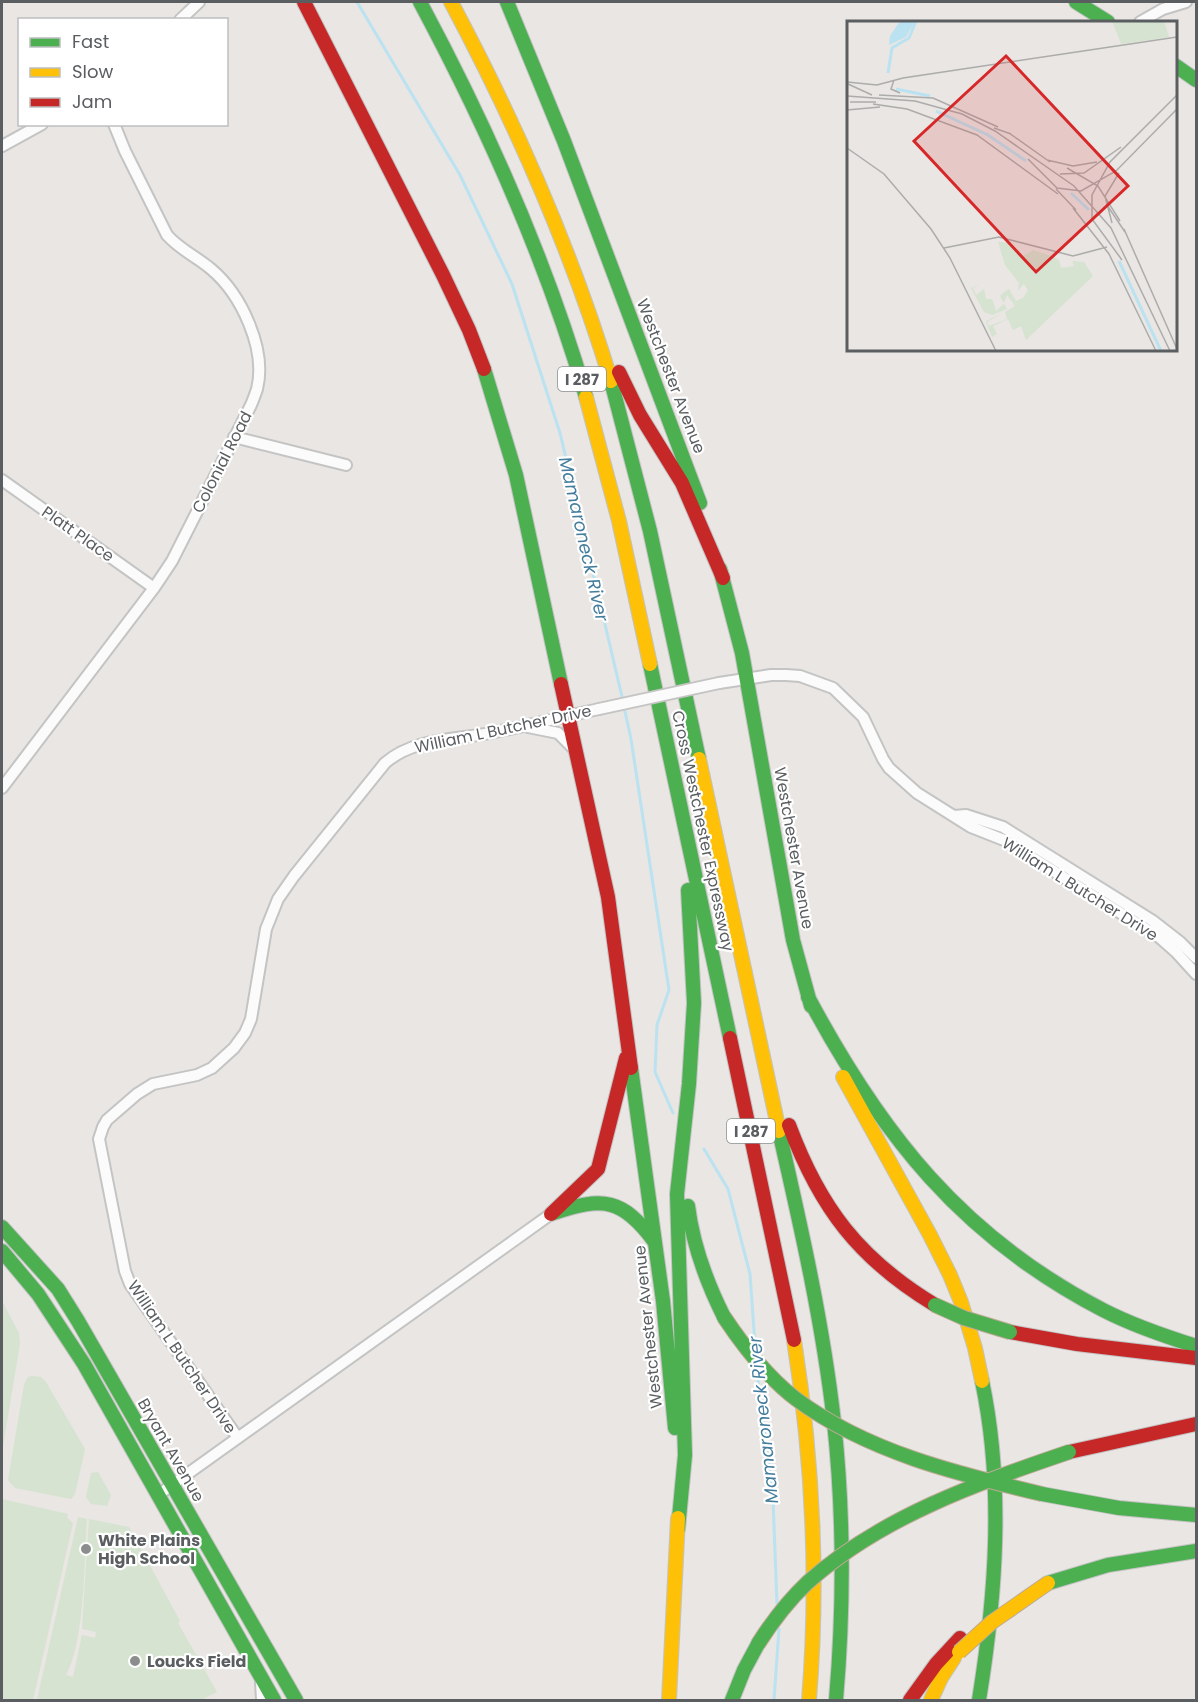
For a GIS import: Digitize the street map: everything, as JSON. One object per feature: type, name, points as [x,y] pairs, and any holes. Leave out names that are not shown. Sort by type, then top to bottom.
[{"type":"main road","name":"Westchester Avenue","points":[[304,2],[443,275],[482,363],[516,475],[578,753],[608,897],[656,1244],[673,1395],[678,1529],[669,1701]]},
{"type":"main road","name":"Cross Westchester Expressway","points":[[420,2],[466,89],[502,165],[544,269],[591,412],[616,512],[783,1282],[803,1392],[811,1467],[815,1546],[814,1622],[809,1701]]},
{"type":"main road","name":"Cross Westchester Expressway","points":[[452,2],[495,84],[564,242],[618,405],[646,515],[816,1303],[833,1407],[843,1559],[842,1634],[837,1701]]},
{"type":"main road","name":"Westchester Avenue","points":[[507,2],[560,132],[681,449],[723,578],[747,679],[793,940],[808,997],[828,1049],[945,1265],[960,1301],[977,1356],[990,1432],[995,1528],[990,1626],[979,1701]]},
{"type":"main road","points":[[1076,2],[1106,21]]},
{"type":"main road","points":[[1177,67],[1197,80]]},
{"type":"main road","points":[[584,298],[640,415],[682,483],[723,578]]},
{"type":"main road","points":[[675,780],[688,891],[694,1003],[677,1194],[685,1455],[678,1529]]},
{"type":"main road","points":[[808,997],[846,1066],[879,1117],[926,1175],[960,1209],[1017,1256],[1069,1291],[1133,1324],[1197,1346]]},
{"type":"main road","points":[[754,1016],[798,1151],[809,1177],[840,1226],[871,1259],[902,1285],[935,1305],[964,1318],[1010,1332],[1077,1344],[1197,1358]]},
{"type":"main road","points":[[551,1214],[568,1196],[591,1178],[600,1163],[622,1078],[627,1034]]},
{"type":"main road","points":[[688,1084],[685,1163],[688,1211],[702,1268],[724,1317],[743,1346],[768,1374],[797,1400],[828,1420],[863,1437],[992,1482],[1042,1494],[1128,1509],[1197,1515]]},
{"type":"main road","points":[[551,1214],[588,1202],[613,1205],[634,1217],[656,1244]]},
{"type":"main road","name":"Bryant Avenue","points":[[2,1227],[58,1289],[78,1321],[296,1701]]},
{"type":"main road","name":"Bryant Avenue","points":[[2,1251],[35,1290],[63,1332],[274,1701]]},
{"type":"main road","points":[[2,1263],[40,1311],[63,1332]]},
{"type":"main road","points":[[732,1701],[744,1670],[758,1644],[797,1593],[825,1568],[858,1545],[955,1495],[1006,1474],[1069,1452],[1197,1424]]},
{"type":"main road","points":[[910,1701],[936,1664],[960,1638],[997,1608],[1048,1583],[1108,1565],[1197,1551]]},
{"type":"main road","points":[[931,1701],[941,1678],[959,1652],[992,1622],[1048,1583]]},
{"type":"street","points":[[182,18],[199,2]]},
{"type":"street","points":[[1142,21],[1163,9],[1186,2]]},
{"type":"street","points":[[2,146],[38,126]]},
{"type":"street","name":"Colonial Road","points":[[2,788],[172,561],[257,388],[258,354],[245,314],[230,289],[212,270],[173,243],[167,235],[125,152],[115,126]]},
{"type":"street","points":[[234,437],[346,465]]},
{"type":"street","name":"Platt Place","points":[[2,480],[154,588]]},
{"type":"street","name":"William L Butcher Drive","points":[[238,1438],[130,1284],[125,1270],[99,1139],[107,1120],[137,1094],[153,1084],[197,1076],[212,1068],[234,1048],[245,1033],[251,1019],[266,929],[278,899],[384,763],[415,745],[522,726],[719,683],[771,675],[800,676],[833,688],[864,717],[889,768],[917,793],[971,827],[1004,840],[1159,937],[1197,974]]},
{"type":"street","points":[[522,726],[558,734],[578,753]]},
{"type":"street","name":"William L Butcher Drive","points":[[954,816],[966,815],[1003,826],[1153,921],[1197,958]]},
{"type":"street","points":[[158,1495],[551,1214]]},
{"type":"street","points":[[260,1676],[262,1701]]},
{"type":"green space","points":[[2,1301],[19,1333],[20,1344],[2,1452]]},
{"type":"green space","points":[[41,1377],[46,1382],[85,1449],[75,1494],[71,1499],[15,1488],[8,1480],[24,1385],[27,1378]]},
{"type":"green space","points":[[98,1472],[111,1495],[107,1506],[91,1504],[86,1497],[91,1473]]},
{"type":"green space","points":[[2,1499],[68,1514],[67,1518],[73,1523],[33,1700],[2,1700]]},
{"type":"green space","points":[[78,1517],[87,1519],[82,1600],[77,1642],[66,1675],[73,1677],[82,1635],[95,1638],[96,1632],[82,1629],[89,1519],[129,1527],[180,1621],[178,1623],[217,1692],[205,1700],[37,1700]]},
{"type":"waterway","name":"Mamaroneck River","points":[[357,2],[460,175],[512,284],[560,433],[623,701]]},
{"type":"waterway","name":"Mamaroneck River","points":[[624,707],[631,739],[669,990],[657,1025],[655,1072],[673,1113]]},
{"type":"waterway","name":"Mamaroneck River","points":[[704,1149],[728,1189],[750,1274],[755,1345]]},
{"type":"waterway","name":"Mamaroneck River","points":[[757,1372],[773,1499],[777,1604]]},
{"type":"waterway","name":"Mamaroneck River","points":[[774,1700],[779,1629]]},
{"type":"traffic: fast","points":[[420,2],[469,98],[514,195],[553,295],[586,397]]},
{"type":"traffic: fast","points":[[507,2],[564,141],[700,503]]},
{"type":"traffic: fast","points":[[1076,2],[1106,21]]},
{"type":"traffic: fast","points":[[1177,67],[1196,80]]},
{"type":"traffic: fast","points":[[484,369],[516,475],[561,684]]},
{"type":"traffic: fast","points":[[611,381],[650,531],[699,759]]},
{"type":"traffic: fast","points":[[720,569],[742,653],[793,940],[811,1006]]},
{"type":"traffic: fast","points":[[650,664],[730,1038]]},
{"type":"traffic: fast","points":[[678,1529],[685,1455],[677,1194],[689,1084],[694,1003],[688,890]]},
{"type":"traffic: fast","points":[[808,997],[836,1047],[896,1137],[967,1215],[1008,1250],[1053,1281],[1103,1310],[1148,1330],[1196,1346]]},
{"type":"traffic: fast","points":[[631,1068],[663,1301],[675,1428]]},
{"type":"traffic: fast","points":[[779,1131],[818,1312],[834,1422],[840,1492],[842,1561],[836,1700]]},
{"type":"traffic: fast","points":[[554,1213],[586,1204],[611,1205],[622,1209],[632,1217],[654,1241]]},
{"type":"traffic: fast","points":[[688,1206],[701,1263],[724,1317]]},
{"type":"traffic: fast","points":[[2,1227],[58,1289],[78,1321],[296,1700]]},
{"type":"traffic: fast","points":[[2,1251],[38,1294],[84,1364],[274,1700]]},
{"type":"traffic: fast","points":[[935,1305],[964,1318],[1010,1332]]},
{"type":"traffic: fast","points":[[724,1317],[775,1381],[796,1399],[824,1417],[853,1433],[914,1459],[1042,1494]]},
{"type":"traffic: fast","points":[[979,1700],[990,1621],[995,1540],[993,1460],[982,1381]]},
{"type":"traffic: fast","points":[[758,1644],[793,1597],[807,1583],[866,1539],[931,1504],[1000,1476],[1069,1452]]},
{"type":"traffic: fast","points":[[1042,1494],[1119,1508],[1196,1515]]},
{"type":"traffic: fast","points":[[1048,1583],[1108,1565],[1196,1551]]},
{"type":"traffic: fast","points":[[732,1700],[758,1644]]},
{"type":"traffic: slow","points":[[451,2],[520,141],[560,235],[611,381]]},
{"type":"traffic: slow","points":[[586,397],[619,521],[650,664]]},
{"type":"traffic: slow","points":[[699,759],[779,1131]]},
{"type":"traffic: slow","points":[[843,1077],[950,1275],[975,1348],[982,1381]]},
{"type":"traffic: slow","points":[[794,1340],[806,1430],[814,1564],[809,1700]]},
{"type":"traffic: slow","points":[[669,1700],[678,1518]]},
{"type":"traffic: slow","points":[[959,1652],[992,1622],[1048,1583]]},
{"type":"traffic: slow","points":[[931,1700],[954,1658]]},
{"type":"traffic: jam","points":[[304,2],[443,275],[469,330],[484,369]]},
{"type":"traffic: jam","points":[[619,372],[640,415],[682,483],[723,578]]},
{"type":"traffic: jam","points":[[561,684],[608,897],[631,1068]]},
{"type":"traffic: jam","points":[[730,1038],[794,1340]]},
{"type":"traffic: jam","points":[[551,1214],[598,1169],[626,1058]]},
{"type":"traffic: jam","points":[[789,1125],[814,1182],[845,1229],[884,1269],[935,1305]]},
{"type":"traffic: jam","points":[[1010,1332],[1077,1344],[1196,1358]]},
{"type":"traffic: jam","points":[[1069,1452],[1196,1424]]},
{"type":"traffic: jam","points":[[910,1700],[936,1664],[960,1638]]},
{"type":"place","name":"White Plains High School","points":[[86,1549]]},
{"type":"place","name":"Loucks Field","points":[[135,1661]]}]
